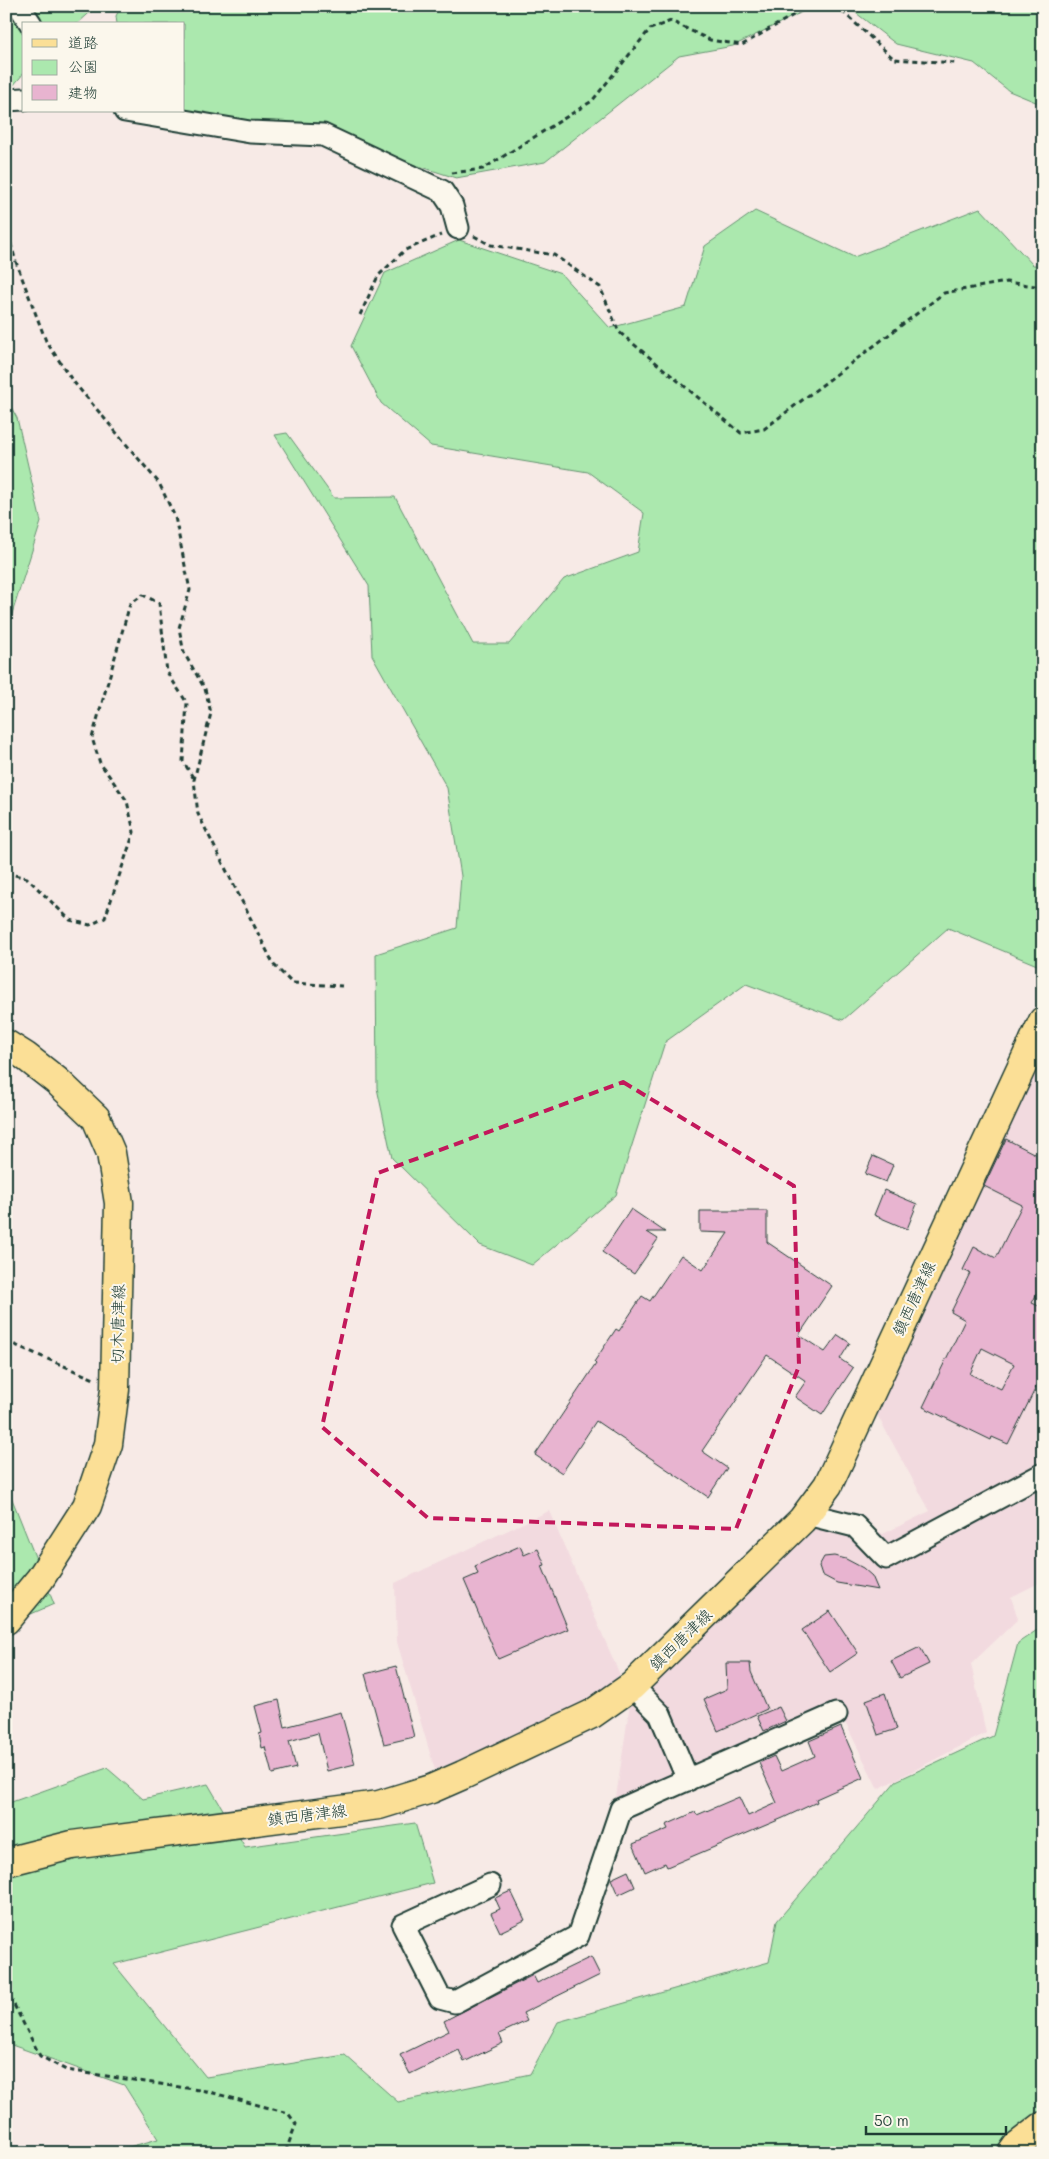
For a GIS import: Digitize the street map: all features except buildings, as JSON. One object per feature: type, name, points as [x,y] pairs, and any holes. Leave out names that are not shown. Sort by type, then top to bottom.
[{"type":"main road","name":"鎮西唐津線","points":[[6,1862],[72,1845],[379,1804],[431,1789],[463,1776],[592,1714],[632,1686],[807,1514],[828,1485],[1043,1021]]},
{"type":"main road","name":"切木唐津線","points":[[6,1044],[57,1081],[96,1118],[112,1153],[119,1203],[115,1389],[108,1444],[87,1506],[40,1579],[6,1620]]},
{"type":"main road","points":[[1012,2153],[1017,2146],[1043,2126]]},
{"type":"street","points":[[19,6],[30,22]]},
{"type":"street","points":[[6,100],[22,99]]},
{"type":"street","points":[[131,112],[250,132],[323,135],[442,191],[452,206],[458,228]]},
{"type":"street","points":[[807,1514],[855,1526],[886,1558],[1043,1474]]},
{"type":"street","points":[[632,1686],[660,1714],[688,1780]]},
{"type":"street","points":[[490,1885],[403,1925],[440,1998],[456,2002],[578,1936],[621,1809],[836,1714]]},
{"type":"path","points":[[444,172],[483,169],[592,101],[650,29],[671,21],[710,40],[742,45],[809,6]]},
{"type":"path","points":[[825,6],[841,10],[894,59],[955,63]]},
{"type":"path","points":[[6,226],[16,262],[46,341],[72,380],[159,483],[175,517],[190,590],[179,628],[184,652],[205,689],[211,713],[194,780],[198,814],[274,965],[292,983],[342,986]]},
{"type":"path","points":[[360,315],[378,276],[405,250],[458,228],[491,245],[554,255],[600,287],[619,332],[741,433],[764,429],[944,294],[1006,282],[1043,286]]},
{"type":"path","points":[[6,873],[26,878],[70,920],[90,925],[105,918],[134,832],[127,801],[100,762],[92,738],[130,604],[143,595],[159,603],[167,672],[186,703],[183,761],[194,780]]},
{"type":"path","points":[[6,1341],[115,1389]]},
{"type":"path","points":[[6,1989],[40,2056],[66,2070],[206,2091],[288,2113],[296,2124],[285,2153]]},
{"type":"highlighted area","points":[[623,1082],[794,1186],[799,1366],[736,1529],[428,1518],[322,1427],[378,1173]]},
{"type":"shaded area","points":[[1043,1062],[1043,1581],[1011,1597],[1018,1619],[971,1664],[986,1733],[878,1789],[838,1708],[615,1804],[630,1703],[831,1506],[883,1534],[930,1511],[875,1411],[1029,1071]]},
{"type":"shaded area","points":[[549,1511],[620,1675],[579,1710],[435,1770],[397,1642],[395,1583]]},
{"type":"green space","points":[[6,6],[97,6],[79,22],[22,22],[22,75],[6,94]]},
{"type":"green space","points":[[121,6],[814,6],[733,46],[679,56],[545,162],[456,178],[316,133],[185,111],[185,22],[117,22],[116,16]]},
{"type":"green space","points":[[847,6],[1043,6],[1043,105],[1009,91],[974,63],[896,44]]},
{"type":"green space","points":[[980,208],[1033,265],[1043,265],[1043,956],[1037,965],[948,928],[843,1020],[746,984],[665,1042],[616,1195],[532,1265],[480,1245],[392,1158],[377,1088],[376,954],[457,928],[461,876],[447,788],[372,655],[369,586],[275,435],[287,433],[334,498],[395,497],[473,644],[509,644],[564,579],[638,552],[644,513],[588,472],[431,446],[381,403],[351,346],[385,273],[459,240],[561,274],[610,328],[686,307],[705,246],[755,211],[854,257]]},
{"type":"green space","points":[[6,398],[17,418],[41,522],[10,620],[6,622]]},
{"type":"green space","points":[[6,1484],[54,1604],[15,1621],[6,1622]]},
{"type":"green space","points":[[1043,1626],[1043,2153],[107,2153],[158,2139],[124,2085],[6,2043],[6,1804],[107,1768],[143,1799],[208,1784],[245,1847],[415,1823],[433,1883],[114,1964],[206,2077],[345,2055],[398,2102],[530,2074],[558,2022],[769,1962],[777,1921],[896,1781],[993,1736],[1018,1643]]}]
